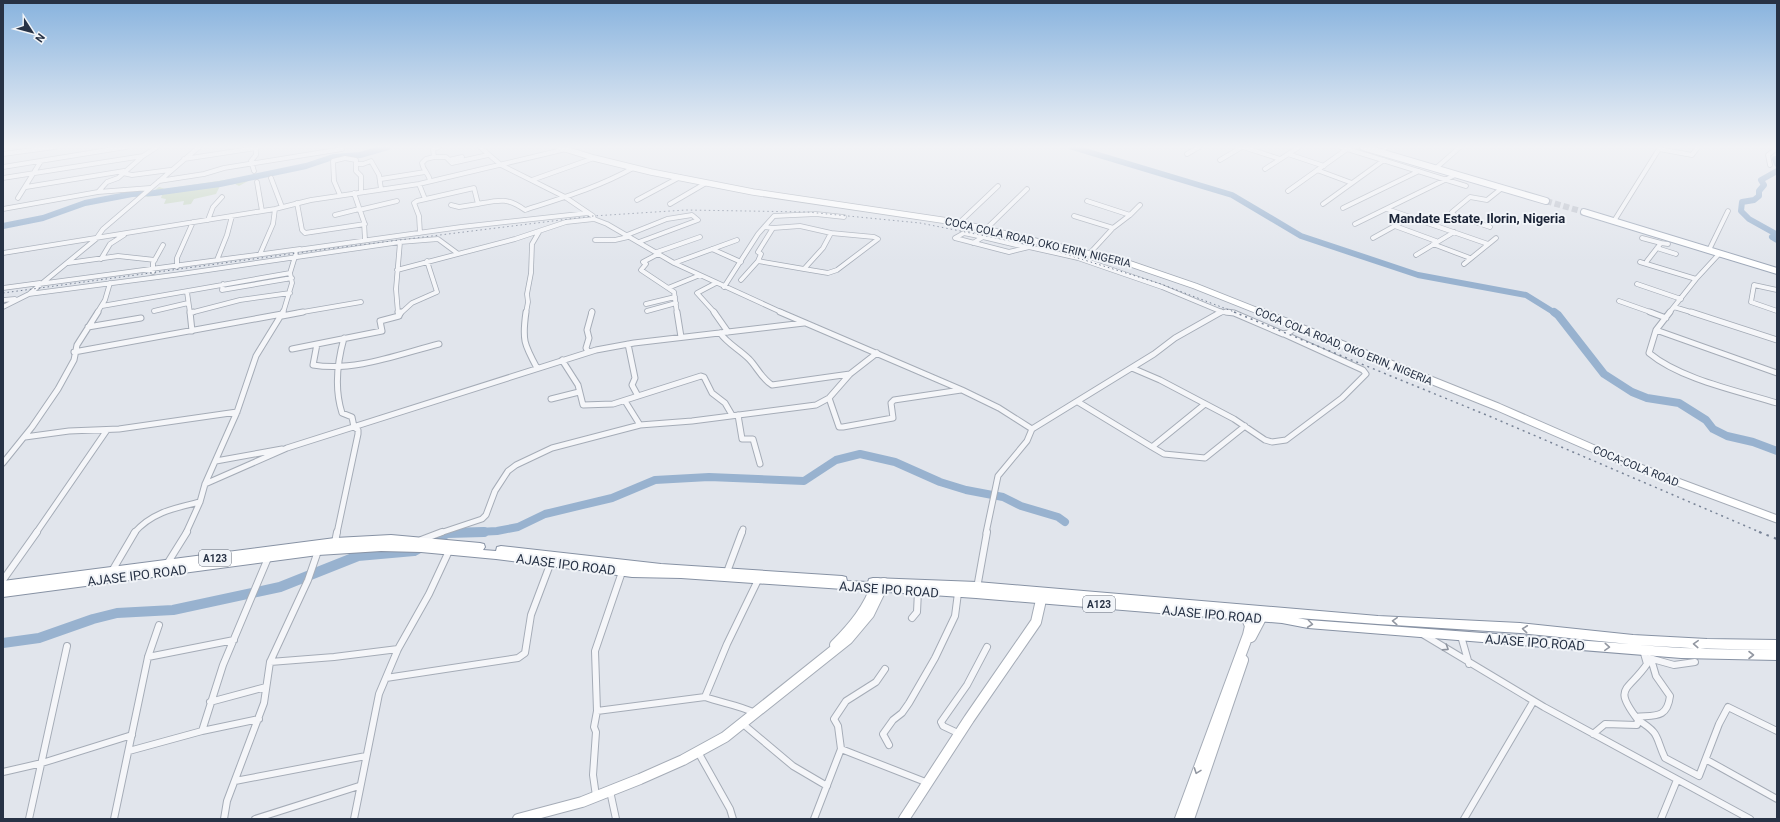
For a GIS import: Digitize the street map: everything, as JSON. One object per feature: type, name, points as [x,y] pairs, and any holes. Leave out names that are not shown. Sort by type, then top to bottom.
[{"type":"highway","name":"AJASE IPO ROAD","points":[[3,585],[112,571],[130,573],[167,564],[335,542],[391,539],[420,544],[578,562],[693,569],[880,586],[918,591],[958,593],[977,590],[1041,600],[1282,619],[1308,624],[1461,636],[1646,655],[1777,655]]},
{"type":"highway","name":"AJASE IPO ROAD","points":[[3,592],[130,573],[318,551],[420,544]]},
{"type":"highway","name":"AJASE IPO ROAD","points":[[445,547],[551,562],[578,562],[622,572],[977,590],[1378,620],[1520,628],[1633,640],[1777,645]]},
{"type":"highway","points":[[1718,644],[1726,655]]},
{"type":"main road","points":[[1492,185],[1547,201],[1496,185]]},
{"type":"main road","points":[[1584,211],[1710,248],[1777,270]]},
{"type":"main road","points":[[1615,220],[1669,240],[1777,270]]},
{"type":"street","points":[[18,198],[26,187],[37,185]]},
{"type":"street","points":[[98,192],[104,185]]},
{"type":"street","points":[[29,294],[96,239],[103,229],[153,185]]},
{"type":"street","points":[[258,185],[262,211]]},
{"type":"street","points":[[274,185],[282,207]]},
{"type":"street","points":[[336,185],[340,195]]},
{"type":"street","points":[[361,185],[361,192]]},
{"type":"street","points":[[3,252],[96,239],[116,234],[275,209],[298,202],[409,185]]},
{"type":"street","points":[[420,185],[425,199]]},
{"type":"street","points":[[542,185],[565,197],[594,219],[639,242],[674,263],[804,323],[962,390],[999,408],[1032,429]]},
{"type":"street","points":[[452,205],[459,207],[508,200],[525,210],[597,185]]},
{"type":"street","points":[[637,200],[664,185]]},
{"type":"street","points":[[670,204],[702,185]]},
{"type":"street","name":"COCA COLA ROAD, OKO ERIN, NIGERIA","points":[[718,185],[753,192],[959,223],[1090,253],[1158,272],[1498,407]]},
{"type":"street","points":[[1288,191],[1296,185]]},
{"type":"street","points":[[1323,204],[1349,185]]},
{"type":"street","points":[[1343,208],[1390,185]]},
{"type":"street","points":[[1355,224],[1436,185]]},
{"type":"street","points":[[1615,220],[1636,185]]},
{"type":"street","points":[[959,223],[998,186]]},
{"type":"street","points":[[3,209],[98,192],[150,188]]},
{"type":"street","points":[[420,233],[420,222],[414,203],[425,199],[474,188],[478,204]]},
{"type":"street","points":[[1490,227],[1454,215],[1452,212],[1469,197],[1487,200],[1502,188]]},
{"type":"street","points":[[986,229],[1027,189]]},
{"type":"street","points":[[354,193],[365,224],[367,233],[365,240]]},
{"type":"street","points":[[208,220],[214,207],[222,198]]},
{"type":"street","points":[[335,215],[397,201]]},
{"type":"street","points":[[1087,201],[1130,215]]},
{"type":"street","points":[[298,202],[302,230],[305,232],[365,224]]},
{"type":"street","points":[[1090,253],[1113,228],[1140,205]]},
{"type":"street","points":[[260,254],[273,224],[275,209]]},
{"type":"street","points":[[1387,209],[1488,244]]},
{"type":"street","points":[[1710,248],[1713,245],[1717,232],[1728,211]]},
{"type":"street","points":[[3,288],[153,270],[365,240],[588,213]]},
{"type":"street","points":[[724,286],[742,262],[764,227],[774,216],[780,214],[816,214],[844,217]]},
{"type":"street","points":[[595,240],[615,240],[675,217],[692,215],[698,220],[639,242]]},
{"type":"street","points":[[217,260],[232,216]]},
{"type":"street","points":[[1074,216],[1113,228]]},
{"type":"street","points":[[1372,238],[1411,217]]},
{"type":"street","points":[[397,270],[530,235],[566,222],[594,219]]},
{"type":"street","points":[[177,266],[177,258],[193,222]]},
{"type":"street","points":[[758,261],[828,273],[834,272],[878,239],[874,237],[817,231],[813,228],[789,226],[783,228],[764,227]]},
{"type":"street","points":[[1395,226],[1470,258]]},
{"type":"street","points":[[741,280],[758,261],[761,254],[758,252],[773,228]]},
{"type":"street","points":[[103,229],[116,234]]},
{"type":"street","points":[[101,259],[104,250],[111,242],[128,232]]},
{"type":"street","points":[[537,368],[525,345],[524,329],[528,302],[527,294],[531,273],[532,244],[539,232]]},
{"type":"street","points":[[1416,255],[1434,242],[1454,232]]},
{"type":"street","points":[[804,269],[823,248],[831,233]]},
{"type":"street","points":[[1028,247],[1012,252],[955,238],[964,233],[1028,247],[1089,262],[1172,291],[1222,312],[1234,313],[1363,370],[1366,374],[1342,398],[1286,440],[1272,442],[1265,440],[1245,426],[1206,404],[1160,380],[1132,368]]},
{"type":"street","points":[[530,235],[535,237]]},
{"type":"street","points":[[681,338],[674,292],[641,270],[642,266],[646,264],[643,262],[658,253],[700,237]]},
{"type":"street","points":[[973,243],[983,237]]},
{"type":"street","points":[[1464,264],[1496,238]]},
{"type":"street","points":[[1642,238],[1661,243]]},
{"type":"street","points":[[3,307],[29,294],[181,274],[400,242],[438,239],[457,253]]},
{"type":"street","points":[[674,263],[736,240]]},
{"type":"street","points":[[1647,260],[1661,243],[1669,240]]},
{"type":"street","points":[[1663,250],[1669,240]]},
{"type":"street","points":[[399,316],[395,304],[400,242]]},
{"type":"street","points":[[155,277],[153,270],[155,260],[163,245]]},
{"type":"street","points":[[1657,248],[1676,254]]},
{"type":"street","points":[[167,564],[188,530],[200,502],[205,484],[237,412],[256,356],[282,315],[290,293],[294,257],[300,249]]},
{"type":"street","points":[[712,249],[742,262]]},
{"type":"street","points":[[1720,253],[1656,330],[1649,353],[1657,360],[1717,384],[1777,403]]},
{"type":"street","points":[[68,263],[125,256],[142,260],[155,260]]},
{"type":"street","points":[[399,316],[402,309],[420,299],[434,295],[437,292],[427,261]]},
{"type":"street","points":[[1640,262],[1696,280]]},
{"type":"street","points":[[102,306],[187,292],[223,284],[291,275]]},
{"type":"street","points":[[668,288],[700,275]]},
{"type":"street","points":[[3,463],[25,437],[60,387],[75,360],[74,352],[102,306],[109,291],[110,283]]},
{"type":"street","points":[[716,283],[697,293],[705,304],[718,317],[728,332]]},
{"type":"street","points":[[1636,284],[1681,299]]},
{"type":"street","points":[[1777,284],[1776,290],[1754,284],[1751,302],[1777,311]]},
{"type":"street","points":[[187,292],[192,331]]},
{"type":"street","points":[[190,313],[246,299],[290,293]]},
{"type":"street","points":[[3,300],[20,298]]},
{"type":"street","points":[[646,304],[675,298]]},
{"type":"street","points":[[1619,301],[1666,318]]},
{"type":"street","points":[[74,352],[362,302]]},
{"type":"street","points":[[154,311],[188,303]]},
{"type":"street","points":[[647,311],[676,303]]},
{"type":"street","points":[[1674,307],[1777,340]]},
{"type":"street","points":[[588,352],[586,348],[589,338],[587,330],[592,311]]},
{"type":"street","points":[[977,590],[993,491],[998,476],[1027,441],[1032,429],[1154,354],[1175,338],[1222,312]]},
{"type":"street","points":[[292,349],[344,338],[379,333],[384,330],[380,321],[399,316]]},
{"type":"street","points":[[88,328],[141,318]]},
{"type":"street","points":[[205,484],[287,448],[588,352],[628,344],[804,323]]},
{"type":"street","points":[[1283,334],[1286,334],[1296,327]]},
{"type":"street","points":[[1656,330],[1777,373]]},
{"type":"street","points":[[720,333],[724,339],[749,359],[765,382],[772,385],[850,374]]},
{"type":"street","points":[[335,542],[357,441],[358,430],[354,426],[352,417],[342,413],[337,389],[337,368],[344,338]]},
{"type":"street","points":[[317,344],[313,365],[337,368],[439,344]]},
{"type":"street","points":[[628,344],[635,378],[632,385],[638,396]]},
{"type":"street","points":[[420,544],[451,528],[472,524],[482,519],[486,515],[495,492],[503,478],[516,465],[552,448],[640,424],[692,421],[816,405],[829,398],[850,374],[877,353]]},
{"type":"street","points":[[562,360],[578,386],[583,405],[613,404],[700,376],[704,377],[712,393],[725,403],[735,415],[742,439],[753,439],[760,464]]},
{"type":"street","points":[[829,398],[836,422],[839,427],[843,427],[892,418],[891,403],[894,400],[962,390]]},
{"type":"street","points":[[552,399],[579,392]]},
{"type":"street","points":[[625,401],[640,424]]},
{"type":"street","points":[[1078,402],[1164,454],[1205,458],[1245,426]]},
{"type":"street","points":[[1152,447],[1206,404]]},
{"type":"street","name":"COCA-COLA ROAD","points":[[1498,407],[1644,470],[1777,519]]},
{"type":"street","points":[[25,437],[69,432],[108,430],[237,412]]},
{"type":"street","points":[[3,580],[108,430]]},
{"type":"street","points":[[216,461],[287,448]]},
{"type":"street","points":[[112,571],[135,531],[146,520],[162,512],[200,502]]},
{"type":"street","points":[[727,572],[743,529]]},
{"type":"street","points":[[354,819],[359,786],[379,694],[398,648],[429,594],[445,547]]},
{"type":"street","points":[[224,819],[227,800],[259,719],[270,662],[308,580],[318,551]]},
{"type":"street","points":[[202,731],[210,702],[243,612],[268,558]]},
{"type":"street","points":[[386,678],[518,658],[525,654],[531,615],[551,562]]},
{"type":"street","points":[[596,796],[592,775],[596,732],[594,727],[597,711],[595,651],[622,572]]},
{"type":"street","points":[[705,697],[727,644],[758,580]]},
{"type":"street","points":[[518,819],[545,815],[583,802],[610,790],[628,785],[698,752],[743,724],[795,680],[816,666],[848,640],[867,616],[880,586]]},
{"type":"street","points":[[912,618],[917,612],[918,591]]},
{"type":"street","points":[[889,745],[883,734],[893,720],[902,713],[909,704],[935,658],[955,616],[958,593]]},
{"type":"street","points":[[904,819],[1036,622],[1041,600]]},
{"type":"street","points":[[1180,819],[1248,635],[1250,626],[1246,616]]},
{"type":"street","points":[[1189,819],[1254,631],[1261,618]]},
{"type":"street","points":[[114,819],[148,657],[159,625]]},
{"type":"street","points":[[1422,633],[1469,664],[1533,702],[1750,819]]},
{"type":"street","points":[[1461,636],[1469,664]]},
{"type":"street","points":[[148,657],[234,640]]},
{"type":"street","points":[[29,819],[67,646]]},
{"type":"street","points":[[960,734],[943,726],[941,722],[943,717],[967,685],[987,647]]},
{"type":"street","points":[[270,662],[334,657],[398,648]]},
{"type":"street","points":[[1646,655],[1674,665],[1695,662]]},
{"type":"street","points":[[1646,655],[1647,664],[1645,668],[1625,687],[1623,693],[1628,708],[1637,719],[1651,728],[1659,740],[1665,758],[1699,776],[1728,707],[1777,731]]},
{"type":"street","points":[[1637,719],[1660,715],[1666,711],[1669,704],[1670,696],[1656,676],[1646,655]]},
{"type":"street","points":[[814,819],[841,749],[838,726],[834,719],[851,696],[875,684],[885,669]]},
{"type":"street","points":[[210,702],[266,687]]},
{"type":"street","points":[[597,711],[705,697],[722,703],[740,706],[755,713]]},
{"type":"street","points":[[1464,819],[1533,702]]},
{"type":"street","points":[[129,751],[202,731],[259,719]]},
{"type":"street","points":[[1593,734],[1605,724],[1611,722],[1637,725],[1637,719]]},
{"type":"street","points":[[743,724],[772,752],[808,777],[827,786]]},
{"type":"street","points":[[3,772],[42,763],[132,735]]},
{"type":"street","points":[[841,749],[928,783]]},
{"type":"street","points":[[698,752],[730,809],[733,819]]},
{"type":"street","points":[[235,781],[366,756]]},
{"type":"street","points":[[1707,760],[1777,799]]},
{"type":"street","points":[[1661,819],[1677,780]]},
{"type":"street","points":[[255,819],[359,786]]},
{"type":"street","points":[[610,790],[616,819]]},
{"type":"green space","points":[[189,185],[225,185],[220,186],[216,194],[194,199],[191,204],[183,205],[184,201],[164,204],[166,199],[161,198],[162,195],[146,197],[159,187],[165,189]]},
{"type":"waterway","points":[[3,226],[43,218],[85,203],[132,194],[154,193],[210,185]]},
{"type":"waterway","points":[[1200,185],[1232,195],[1301,236],[1418,275],[1526,295],[1555,313]]},
{"type":"waterway","points":[[1764,185],[1759,191],[1759,196],[1754,200],[1742,202],[1741,211],[1749,219],[1776,234],[1772,237],[1777,240]]},
{"type":"waterway","points":[[1554,312],[1558,315],[1604,374],[1632,392],[1647,398],[1679,403],[1706,420],[1713,429],[1727,436],[1753,442],[1777,451]]},
{"type":"waterway","points":[[472,532],[497,531],[518,527],[545,514],[612,498],[655,480],[709,477],[804,481],[836,460],[860,454],[895,462],[940,482],[966,490],[1003,497],[1021,506],[1058,517],[1065,522]]},
{"type":"waterway","points":[[3,643],[39,638],[93,619],[117,613],[173,610],[280,587],[358,556],[414,551],[447,533],[472,532]]},
{"type":"waterway","points":[[459,533],[472,532]]},
{"type":"waterway","points":[[472,532],[484,532]]},
{"type":"tunnel","points":[[1546,201],[1584,212]]},
{"type":"railway","points":[[3,293],[327,249],[593,216],[686,210],[807,212],[920,223],[1046,248],[1161,284],[1237,313]]},
{"type":"railway","points":[[1234,312],[1489,416],[1762,533]]},
{"type":"railway","points":[[1759,532],[1777,539]]},
{"type":"district","name":"Mandate Estate, Ilorin, Nigeria","points":[[1477,218]]}]
